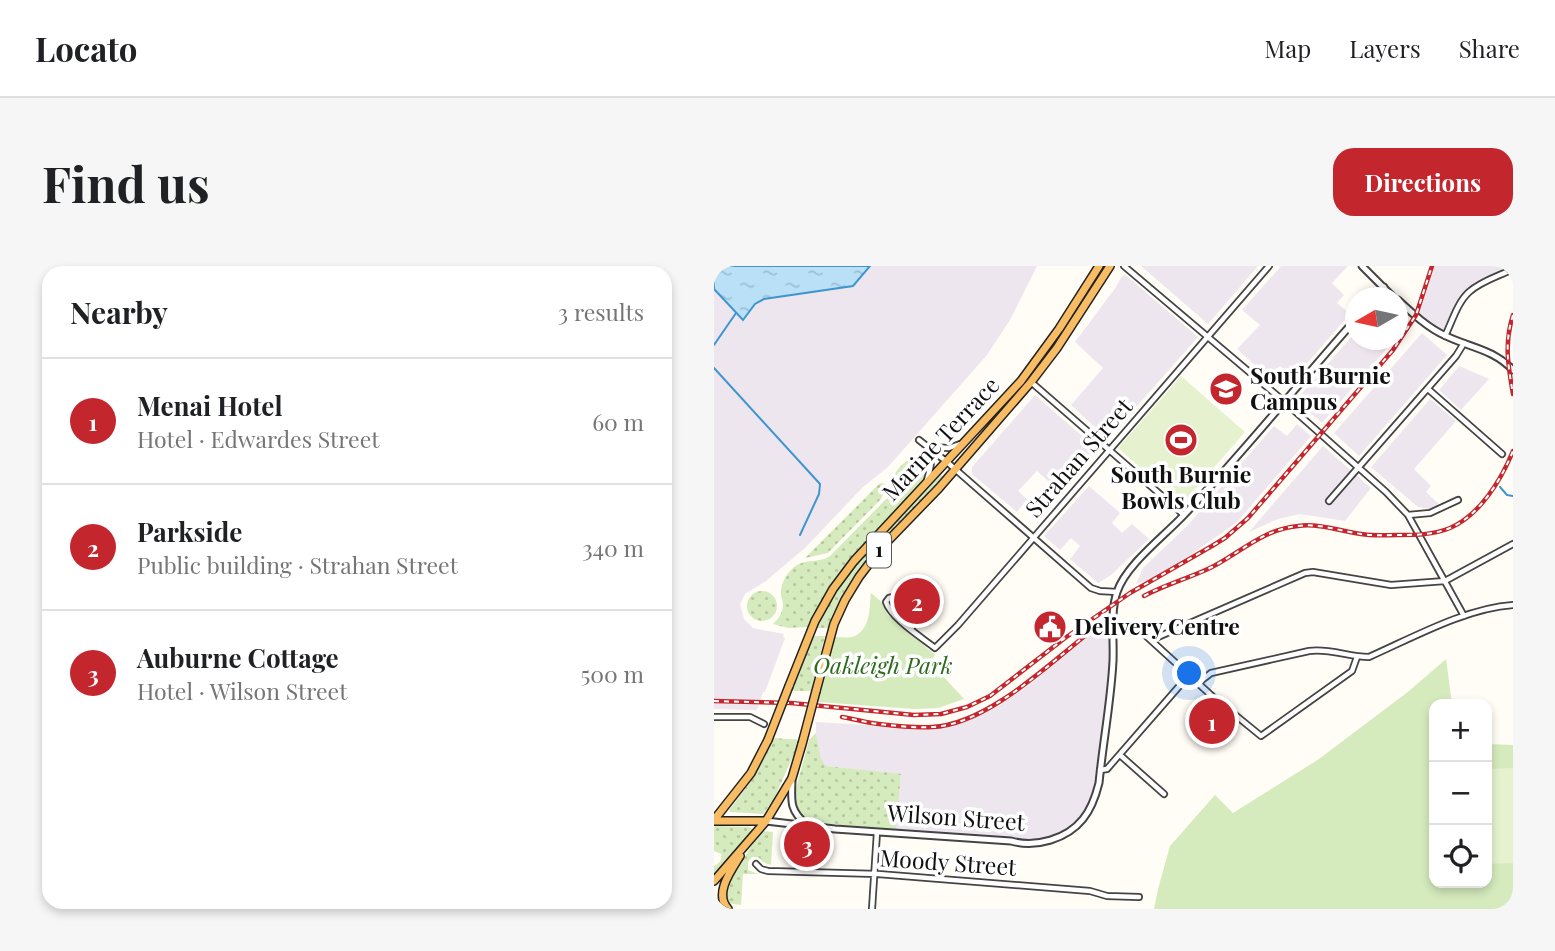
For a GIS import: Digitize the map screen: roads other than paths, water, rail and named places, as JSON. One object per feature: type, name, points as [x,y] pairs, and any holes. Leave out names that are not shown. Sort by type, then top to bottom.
[{"type":"highway","name":"Marine Terrace","points":[[714,821],[751,774],[768,740],[815,621],[834,589],[854,561],[1021,381],[1059,329],[1099,266]]},
{"type":"highway","name":"Marine Terrace","points":[[766,821],[792,778],[835,624],[845,600],[869,562],[939,488],[1031,382],[1057,348],[1110,266]]},
{"type":"highway","name":"Wilson Street","points":[[714,821],[766,821]]},
{"type":"highway","name":"1","points":[[714,881],[766,821]]},
{"type":"highway","points":[[728,909],[719,899],[720,889],[754,835]]},
{"type":"street","points":[[1124,266],[1387,492],[1408,515],[1464,616]]},
{"type":"street","name":"Strahan Street","points":[[911,629],[916,619],[914,614],[893,597],[889,598],[886,602],[888,609],[911,629],[935,648],[958,625],[1269,266]]},
{"type":"street","points":[[1362,266],[1384,287]]},
{"type":"street","points":[[1445,336],[1460,304],[1470,291],[1513,269]]},
{"type":"street","points":[[1408,309],[1445,336],[1491,352],[1513,370]]},
{"type":"street","points":[[919,440],[1091,588],[1116,592],[1127,572],[1184,515],[1345,332]]},
{"type":"street","points":[[1329,501],[1457,356],[1464,343]]},
{"type":"street","points":[[1031,382],[1184,515]]},
{"type":"street","points":[[1428,389],[1502,454]]},
{"type":"street","points":[[927,447],[949,448],[967,441]]},
{"type":"street","points":[[919,492],[932,465],[927,447]]},
{"type":"street","points":[[1408,515],[1430,513],[1458,500]]},
{"type":"street","points":[[1151,640],[1305,573],[1391,584],[1445,581],[1513,544]]},
{"type":"street","name":"Wilson Street","points":[[766,821],[1022,843],[1051,840],[1071,830],[1084,819],[1095,797],[1112,679],[1113,609],[1116,592]]},
{"type":"street","points":[[1198,683],[1211,673],[1322,649],[1369,657],[1464,616],[1494,607],[1513,605]]},
{"type":"street","points":[[1114,632],[1138,631],[1151,640],[1261,736],[1352,671],[1357,657]]},
{"type":"street","points":[[1100,770],[1107,769],[1189,675]]},
{"type":"street","points":[[714,717],[750,718],[764,724]]},
{"type":"street","points":[[1120,755],[1164,794]]},
{"type":"street","points":[[792,778],[794,813],[809,826]]},
{"type":"street","points":[[872,909],[877,832]]},
{"type":"street","name":"Moody Street","points":[[756,864],[761,869],[768,870],[874,875],[1139,897]]},
{"type":"water","points":[[714,266],[870,266],[853,286],[764,299],[755,304],[743,320],[714,289]]},
{"type":"waterway","points":[[714,345],[736,313]]},
{"type":"waterway","points":[[714,368],[820,484],[819,494],[800,535]]},
{"type":"waterway","points":[[1500,487],[1507,495],[1513,496]]},
{"type":"railway","points":[[714,701],[791,703],[914,715],[941,714],[967,707],[990,696],[1065,638],[1130,593],[1225,538],[1248,518],[1393,350],[1416,315],[1432,266]]},
{"type":"railway","points":[[1513,315],[1508,345],[1513,394]]},
{"type":"railway","points":[[1144,596],[1212,567],[1263,536],[1286,528],[1313,526],[1379,535],[1424,534],[1450,528],[1480,506],[1513,451]]},
{"type":"railway","points":[[842,717],[906,727],[952,724],[973,716],[1014,692],[1086,635]]},
{"type":"place","name":"South Burnie Campus","points":[[1226,389]]},
{"type":"place","name":"South Burnie Bowls Club","points":[[1181,440]]},
{"type":"place","name":"Parkside","points":[[917,601]]},
{"type":"place","name":"Delivery Centre","points":[[1050,627]]},
{"type":"place","name":"Menai Hotel","points":[[1212,721]]},
{"type":"place","name":"Auburne Cottage","points":[[807,844]]},
{"type":"park label","name":"Oakleigh Park","points":[[883,666]]}]
